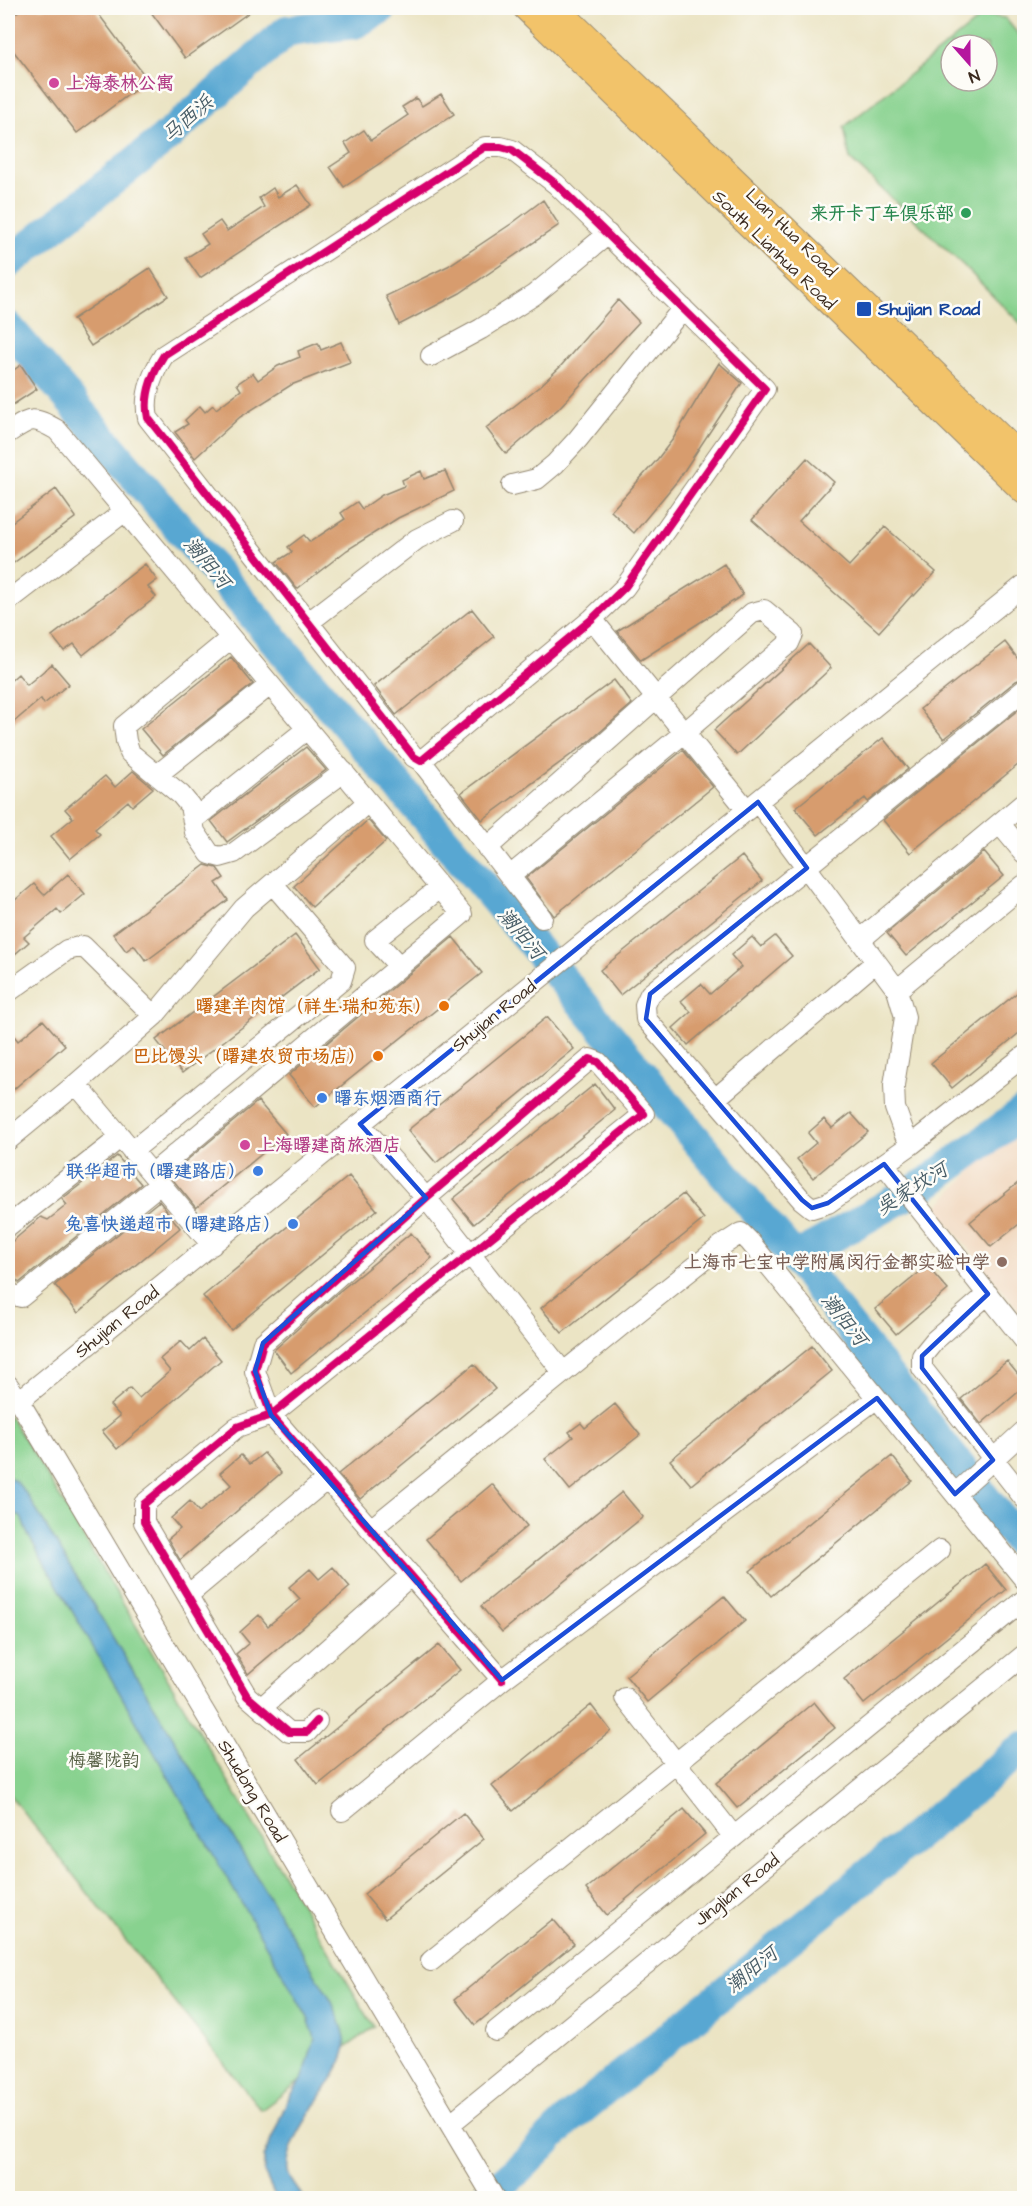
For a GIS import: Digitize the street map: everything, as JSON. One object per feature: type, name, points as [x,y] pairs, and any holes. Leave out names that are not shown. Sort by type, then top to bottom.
[{"type":"main road","name":"South Lianhua Road","points":[[525,8],[1024,492]]},
{"type":"main road","name":"Lian Hua Road","points":[[558,8],[1024,459]]},
{"type":"street","points":[[421,761],[592,619],[625,586],[765,389],[556,184],[512,150],[501,147],[485,147],[164,355],[153,372],[145,404],[148,418],[543,918]]},
{"type":"street","points":[[431,356],[481,329],[534,296],[608,234]]},
{"type":"street","points":[[512,485],[537,479],[555,464],[578,439],[683,308]]},
{"type":"street","points":[[8,433],[28,419],[40,421],[57,430],[462,914],[399,966],[21,1297],[11,1294],[8,1290]]},
{"type":"street","points":[[8,601],[125,512]]},
{"type":"street","points":[[309,622],[417,539],[453,521]]},
{"type":"street","name":"Shujian Road","points":[[13,1393],[212,1245],[1024,585]]},
{"type":"street","points":[[488,848],[752,613],[764,610],[793,634],[789,643],[684,733],[510,876]]},
{"type":"street","points":[[592,619],[684,733],[807,868],[897,990],[905,1017],[894,1085],[896,1108],[904,1133],[912,1144]]},
{"type":"street","points":[[231,638],[124,726],[130,753],[181,795],[190,806],[195,832],[210,854],[220,857],[234,853],[344,772]]},
{"type":"street","points":[[157,775],[270,685]]},
{"type":"street","points":[[1024,690],[650,994],[645,1005],[646,1019],[802,1200],[812,1208],[828,1203],[912,1144],[1024,1056]]},
{"type":"street","points":[[193,820],[307,729]]},
{"type":"street","points":[[8,1140],[154,1016],[244,908],[368,802]]},
{"type":"street","points":[[860,940],[1024,803]]},
{"type":"street","points":[[999,824],[1024,853]]},
{"type":"street","points":[[8,1226],[127,1144],[341,981],[345,968],[273,884]]},
{"type":"street","points":[[897,990],[1024,885]]},
{"type":"street","points":[[399,966],[375,940],[440,888]]},
{"type":"street","points":[[8,992],[67,951],[83,946],[154,1016]]},
{"type":"street","points":[[715,1099],[876,962]]},
{"type":"street","points":[[317,1721],[307,1732],[289,1732],[248,1696],[144,1522],[144,1504],[237,1427],[271,1415],[644,1114],[598,1062],[590,1059],[426,1198],[263,1342],[255,1371],[271,1415],[502,1680]]},
{"type":"street","points":[[76,1084],[212,1245]]},
{"type":"street","points":[[360,1124],[426,1198],[563,1372]]},
{"type":"street","points":[[884,1164],[1024,1340]]},
{"type":"street","points":[[370,1528],[721,1246],[741,1233],[1024,1579]]},
{"type":"street","points":[[988,1294],[934,1340],[922,1356],[921,1368],[991,1462],[1024,1498]]},
{"type":"street","name":"Shudong Road","points":[[13,1393],[494,2199]]},
{"type":"street","points":[[342,1811],[502,1680],[877,1398]]},
{"type":"street","points":[[955,1494],[1024,1431]]},
{"type":"street","points":[[188,1595],[327,1479]]},
{"type":"street","points":[[431,1961],[940,1550]]},
{"type":"street","points":[[261,1708],[411,1575]]},
{"type":"street","points":[[496,2031],[1024,1600]]},
{"type":"street","name":"Jinglian Road","points":[[450,2124],[1024,1655]]},
{"type":"street","points":[[625,1698],[734,1837]]},
{"type":"highlighted area","points":[[758,802],[807,868],[650,994],[646,1019],[802,1200],[812,1208],[828,1203],[884,1164],[988,1294],[922,1356],[922,1368],[993,1460],[955,1494],[877,1398],[502,1680],[271,1415],[255,1371],[263,1343],[426,1198],[360,1124]]},
{"type":"shaded area","name":"上海市七宝中学附属闵行金都实验中学","points":[[1024,1126],[1024,1317],[936,1208],[980,1162]]},
{"type":"green space","name":"来开卡丁车俱乐部","points":[[984,15],[1005,18],[1024,41],[1024,327],[965,267],[850,159],[844,127],[939,51],[939,93],[999,93],[999,33],[962,33]]},
{"type":"green space","name":"梅馨陇韵","points":[[8,1414],[36,1457],[374,2027],[261,2110],[8,1793]]},
{"type":"water","points":[[8,1477],[16,1481],[28,1496],[332,2002],[340,2020],[344,2032],[345,2051],[331,2080],[300,2130],[288,2162],[290,2178],[304,2198],[276,2198],[264,2172],[264,2157],[287,2101],[303,2077],[315,2038],[308,2018],[28,1535],[21,1517],[8,1510]]},
{"type":"building","points":[[23,8],[94,8],[148,80],[77,133],[8,44],[8,19]]},
{"type":"building","points":[[148,8],[255,8],[185,58]]},
{"type":"building","points":[[441,94],[454,114],[344,187],[330,167],[351,153],[345,143],[364,130],[371,140],[408,115],[402,107],[416,98],[422,106]]},
{"type":"building","points":[[297,185],[311,205],[200,278],[186,258],[208,244],[201,234],[220,221],[227,231],[264,207],[259,198],[273,188],[278,197]]},
{"type":"building","points":[[543,200],[559,225],[460,293],[399,325],[386,296],[448,266]]},
{"type":"building","points":[[150,268],[168,296],[91,346],[73,319]]},
{"type":"building","points":[[618,300],[639,322],[558,409],[506,454],[486,428],[540,386],[560,367]]},
{"type":"building","points":[[341,342],[350,362],[291,385],[240,417],[195,458],[175,432],[188,424],[185,420],[200,406],[205,412],[213,405],[216,409],[241,390],[237,384],[253,373],[258,380],[278,366],[300,357],[298,351],[318,343],[321,350]]},
{"type":"building","points":[[719,363],[742,383],[678,480],[634,533],[611,511],[673,439]]},
{"type":"building","points":[[21,365],[37,389],[8,408],[8,374]]},
{"type":"building","points":[[807,458],[834,482],[799,521],[849,566],[885,527],[936,572],[879,632],[752,520]]},
{"type":"building","points":[[421,471],[424,479],[445,471],[454,491],[398,518],[347,550],[297,589],[276,562],[292,552],[288,547],[304,535],[310,542],[345,519],[341,513],[357,502],[362,509],[382,495],[404,486],[402,480]]},
{"type":"building","points":[[56,489],[76,517],[8,567],[8,525]]},
{"type":"building","points":[[145,564],[157,580],[148,587],[156,597],[83,655],[74,644],[64,651],[52,636]]},
{"type":"building","points":[[724,564],[743,595],[641,660],[617,631]]},
{"type":"building","points":[[472,609],[494,637],[396,715],[374,686]]},
{"type":"building","points":[[1005,642],[1024,667],[1024,678],[1016,681],[944,739],[920,709]]},
{"type":"building","points":[[809,644],[831,668],[737,755],[714,730]]},
{"type":"building","points":[[231,657],[253,684],[163,755],[141,729]]},
{"type":"building","points":[[52,664],[69,684],[44,704],[41,699],[8,727],[8,683],[18,674],[27,685]]},
{"type":"building","points":[[614,680],[632,704],[591,740],[482,820],[461,793]]},
{"type":"building","points":[[1024,705],[1024,760],[910,853],[883,820]]},
{"type":"building","points":[[883,738],[908,769],[868,802],[865,798],[818,835],[795,808]]},
{"type":"building","points":[[306,747],[326,770],[227,842],[211,821]]},
{"type":"building","points":[[683,750],[713,787],[554,916],[526,878]]},
{"type":"building","points":[[133,771],[153,788],[132,806],[128,801],[95,829],[100,834],[70,859],[51,836],[73,818],[65,809],[105,776],[115,787]]},
{"type":"building","points":[[368,820],[386,841],[312,907],[294,886]]},
{"type":"building","points":[[984,852],[1004,876],[906,956],[887,933]]},
{"type":"building","points":[[742,856],[762,881],[620,995],[600,970]]},
{"type":"building","points":[[205,865],[217,868],[224,878],[216,883],[228,900],[146,961],[134,945],[126,951],[113,934]]},
{"type":"building","points":[[68,874],[85,894],[61,914],[57,909],[24,937],[29,942],[8,960],[8,906],[34,884],[44,895]]},
{"type":"building","points":[[295,935],[320,968],[182,1073],[156,1040]]},
{"type":"building","points":[[775,936],[792,956],[688,1045],[673,1028],[691,1012],[681,1001],[701,984],[710,994],[741,967],[731,955],[752,937],[761,947]]},
{"type":"building","points":[[453,937],[482,973],[315,1107],[289,1075]]},
{"type":"building","points":[[1024,987],[1024,1029],[952,1088],[931,1063]]},
{"type":"building","points":[[547,1017],[574,1049],[436,1163],[408,1130]]},
{"type":"building","points":[[43,1020],[65,1045],[8,1094],[8,1028],[18,1041]]},
{"type":"building","points":[[595,1084],[615,1110],[474,1224],[453,1199]]},
{"type":"building","points":[[258,1101],[286,1134],[196,1208],[169,1175]]},
{"type":"building","points":[[851,1113],[868,1132],[813,1178],[797,1159],[816,1143],[808,1133],[824,1119],[832,1128]]},
{"type":"building","points":[[117,1156],[141,1184],[19,1283],[8,1270],[8,1245],[41,1217],[48,1220],[67,1205],[62,1199]]},
{"type":"building","points":[[349,1176],[377,1210],[231,1330],[203,1296]]},
{"type":"building","points":[[1024,1178],[1024,1220],[991,1247],[970,1222]]},
{"type":"building","points":[[683,1194],[704,1219],[562,1333],[541,1308]]},
{"type":"building","points":[[159,1201],[180,1228],[78,1313],[55,1285]]},
{"type":"building","points":[[411,1233],[432,1258],[291,1373],[274,1350],[335,1295]]},
{"type":"building","points":[[927,1266],[948,1290],[896,1334],[875,1309]]},
{"type":"building","points":[[203,1339],[221,1360],[117,1449],[102,1431],[120,1416],[110,1405],[130,1388],[139,1398],[170,1371],[160,1359],[181,1341],[190,1351]]},
{"type":"building","points":[[812,1346],[832,1371],[691,1485],[670,1460]]},
{"type":"building","points":[[1007,1361],[1024,1382],[1024,1387],[981,1424],[961,1399]]},
{"type":"building","points":[[474,1364],[495,1389],[360,1499],[338,1474]]},
{"type":"building","points":[[615,1404],[640,1435],[570,1490],[545,1459],[573,1437],[569,1432],[581,1423],[585,1428]]},
{"type":"building","points":[[264,1453],[281,1473],[180,1560],[168,1539],[180,1529],[171,1518],[190,1501],[199,1512],[231,1485],[220,1473],[241,1455],[250,1464]]},
{"type":"building","points":[[892,1456],[912,1481],[771,1596],[750,1571]]},
{"type":"building","points":[[492,1484],[527,1526],[461,1581],[426,1539]]},
{"type":"building","points":[[622,1492],[643,1517],[502,1632],[481,1606]]},
{"type":"building","points":[[985,1564],[1006,1590],[864,1704],[844,1679]]},
{"type":"building","points":[[333,1567],[350,1587],[248,1674],[236,1654],[249,1643],[240,1632],[259,1615],[268,1626],[300,1599],[289,1587],[310,1569],[319,1579]]},
{"type":"building","points":[[724,1596],[745,1621],[647,1702],[626,1676]]},
{"type":"building","points":[[439,1645],[460,1670],[318,1785],[298,1759]]},
{"type":"building","points":[[814,1702],[835,1728],[737,1808],[716,1783]]},
{"type":"building","points":[[591,1705],[611,1731],[513,1811],[492,1786]]},
{"type":"building","points":[[684,1809],[705,1834],[607,1915],[586,1889]]},
{"type":"building","points":[[463,1813],[484,1839],[385,1919],[364,1894]]},
{"type":"building","points":[[553,1919],[574,1944],[475,2025],[455,1999]]},
{"type":"waterway","name":"马西浜","points":[[8,263],[163,140],[287,31],[355,23],[381,8]]},
{"type":"waterway","name":"潮阳河","points":[[8,327],[515,923],[795,1258],[1024,1548]]},
{"type":"waterway","name":"吴家坟河","points":[[795,1258],[927,1183],[1024,1112]]},
{"type":"waterway","name":"潮阳河","points":[[485,2198],[520,2168],[568,2120],[1024,1747]]},
{"type":"cycle path","points":[[485,147],[512,150],[556,184],[765,389],[625,587],[592,619],[421,761],[414,757],[148,418],[147,401],[152,377],[164,355],[485,147]]},
{"type":"cycle path","points":[[317,1721],[307,1732],[289,1732],[247,1696],[144,1522],[144,1504],[237,1427],[271,1415],[644,1114],[598,1062],[590,1059],[426,1198],[263,1343],[255,1371],[271,1415],[502,1680]]},
{"type":"place","name":"上海泰林公寓","points":[[54,83]]},
{"type":"place","name":"来开卡丁车俱乐部","points":[[966,213]]},
{"type":"place","name":"Shujian Road","points":[[864,309]]},
{"type":"place","name":"曙建羊肉馆（祥生·瑞和苑东）","points":[[444,1006]]},
{"type":"place","name":"巴比馒头（曙建农贸市场店）","points":[[378,1056]]},
{"type":"place","name":"曙东烟酒商行","points":[[322,1098]]},
{"type":"place","name":"上海曙建商旅酒店","points":[[245,1145]]},
{"type":"place","name":"联华超市（曙建路店）","points":[[258,1171]]},
{"type":"place","name":"兔喜快递超市（曙建路店）","points":[[293,1224]]},
{"type":"place","name":"上海市七宝中学附属闵行金都实验中学","points":[[1002,1262]]}]
